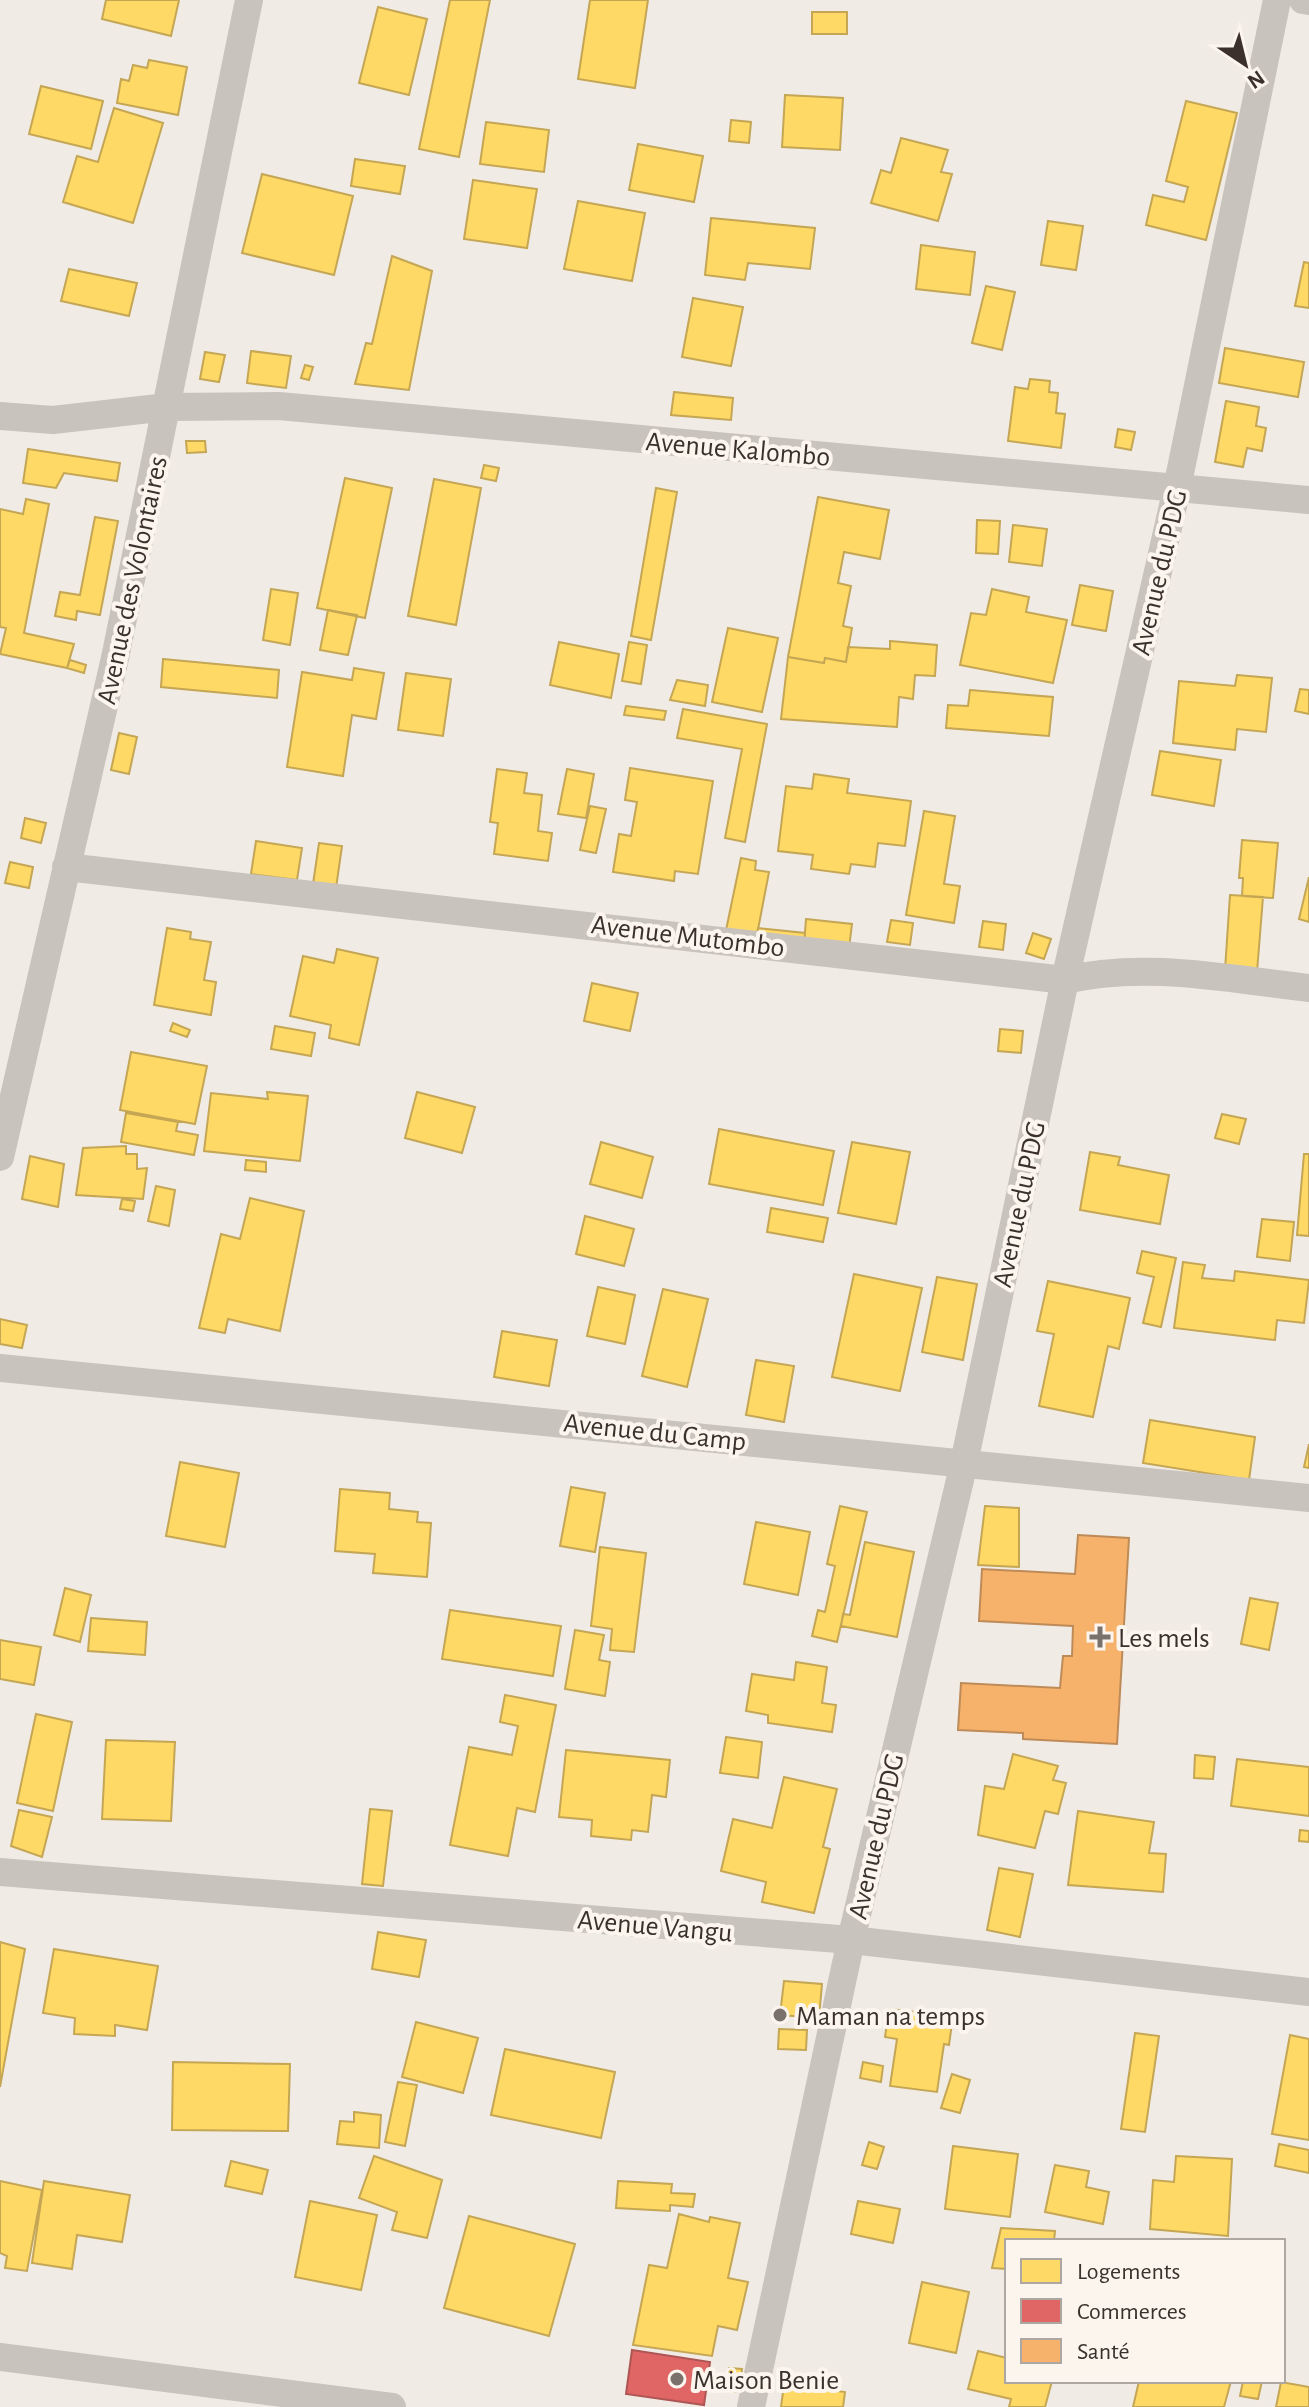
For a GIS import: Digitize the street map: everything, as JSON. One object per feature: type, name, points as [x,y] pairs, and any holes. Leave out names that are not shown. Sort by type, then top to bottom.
[{"type":"street","name":"Avenue des Volontaires","points":[[0,1157],[115,658],[249,0]]},
{"type":"street","name":"Avenue du PDG","points":[[751,2407],[851,1940],[964,1463],[1065,980],[1177,488],[1277,0]]},
{"type":"street","name":"Avenue Kalombo","points":[[0,416],[53,420],[167,407],[279,406],[1309,500]]},
{"type":"street","name":"Avenue Mutombo","points":[[66,867],[1065,980],[1105,970],[1167,972],[1309,988]]},
{"type":"street","name":"Avenue du Camp","points":[[0,1368],[1309,1498]]},
{"type":"street","name":"Avenue Vangu","points":[[0,1872],[851,1940],[1309,1992]]},
{"type":"street","points":[[0,2357],[392,2407]]},
{"type":"building: Logements","points":[[106,0],[179,0],[171,36],[102,19]]},
{"type":"building: Logements","points":[[450,0],[490,0],[459,157],[419,149]]},
{"type":"building: Logements","points":[[590,0],[648,0],[635,88],[578,79]]},
{"type":"building: Logements","points":[[378,7],[427,19],[409,95],[359,83]]},
{"type":"building: Logements","points":[[812,12],[847,12],[847,34],[812,34]]},
{"type":"building: Logements","points":[[149,60],[187,67],[178,115],[117,103],[121,79],[129,81],[133,65],[147,68]]},
{"type":"building: Logements","points":[[41,86],[103,101],[91,149],[29,134]]},
{"type":"building: Logements","points":[[785,95],[843,98],[840,150],[782,147]]},
{"type":"building: Logements","points":[[1186,101],[1237,113],[1206,240],[1146,225],[1153,195],[1184,202],[1188,187],[1166,181]]},
{"type":"building: Logements","points":[[114,108],[163,123],[133,223],[63,202],[77,156],[98,162]]},
{"type":"building: Logements","points":[[731,120],[751,122],[749,143],[729,141]]},
{"type":"building: Logements","points":[[486,122],[549,130],[544,172],[480,164]]},
{"type":"building: Logements","points":[[901,138],[948,150],[941,172],[952,174],[938,221],[871,203],[881,170],[891,173]]},
{"type":"building: Logements","points":[[638,144],[703,156],[694,202],[629,190]]},
{"type":"building: Logements","points":[[355,159],[405,166],[400,194],[351,186]]},
{"type":"building: Logements","points":[[262,174],[353,196],[334,275],[242,253]]},
{"type":"building: Logements","points":[[473,180],[537,189],[527,248],[464,239]]},
{"type":"building: Logements","points":[[578,201],[645,213],[632,281],[564,269]]},
{"type":"building: Logements","points":[[711,218],[815,228],[810,269],[748,263],[745,280],[705,275]]},
{"type":"building: Logements","points":[[1048,221],[1083,226],[1076,270],[1041,265]]},
{"type":"building: Logements","points":[[921,245],[975,252],[970,295],[916,289]]},
{"type":"building: Logements","points":[[392,256],[432,271],[409,390],[355,384],[366,343],[372,344]]},
{"type":"building: Logements","points":[[1304,262],[1309,263],[1309,308],[1295,306]]},
{"type":"building: Logements","points":[[69,269],[137,283],[129,316],[61,301]]},
{"type":"building: Logements","points":[[986,286],[1015,292],[1002,350],[972,343]]},
{"type":"building: Logements","points":[[693,298],[743,307],[731,366],[682,357]]},
{"type":"building: Logements","points":[[1225,348],[1304,362],[1298,397],[1219,383]]},
{"type":"building: Logements","points":[[251,351],[291,356],[286,388],[247,383]]},
{"type":"building: Logements","points":[[205,352],[225,355],[219,382],[200,379]]},
{"type":"building: Logements","points":[[305,365],[313,367],[309,380],[301,378]]},
{"type":"building: Logements","points":[[1030,379],[1050,381],[1049,392],[1058,393],[1056,413],[1065,414],[1061,448],[1008,441],[1015,387],[1028,389]]},
{"type":"building: Logements","points":[[674,392],[733,398],[731,420],[671,415]]},
{"type":"building: Logements","points":[[1226,401],[1259,407],[1256,426],[1266,428],[1262,451],[1247,448],[1243,467],[1215,462]]},
{"type":"building: Logements","points":[[1118,429],[1135,432],[1131,450],[1115,447]]},
{"type":"building: Logements","points":[[186,441],[205,441],[206,452],[187,453]]},
{"type":"building: Logements","points":[[28,449],[120,463],[117,481],[64,473],[56,488],[23,483]]},
{"type":"building: Logements","points":[[484,465],[499,468],[496,481],[481,478]]},
{"type":"building: Logements","points":[[345,478],[392,488],[365,618],[317,608]]},
{"type":"building: Logements","points":[[434,479],[481,488],[456,625],[408,616]]},
{"type":"building: Logements","points":[[656,488],[677,492],[651,640],[631,636]]},
{"type":"building: Logements","points":[[818,497],[889,510],[880,559],[844,552],[838,583],[851,586],[843,626],[852,628],[846,662],[825,658],[824,663],[788,657]]},
{"type":"building: Logements","points":[[26,499],[49,504],[24,633],[74,644],[67,668],[0,654],[6,628],[0,627],[0,509],[23,514]]},
{"type":"building: Logements","points":[[95,517],[118,521],[100,615],[77,611],[76,620],[55,616],[60,592],[80,595]]},
{"type":"building: Logements","points":[[977,520],[1000,521],[998,554],[976,553]]},
{"type":"building: Logements","points":[[1013,525],[1047,529],[1042,566],[1009,562]]},
{"type":"building: Logements","points":[[1080,585],[1113,591],[1106,631],[1072,625]]},
{"type":"building: Logements","points":[[271,589],[298,593],[290,645],[263,640]]},
{"type":"building: Logements","points":[[992,589],[1029,597],[1026,612],[1067,620],[1053,683],[960,665],[971,613],[986,615]]},
{"type":"building: Logements","points":[[328,610],[357,615],[348,655],[320,650]]},
{"type":"building: Logements","points":[[728,628],[778,638],[762,712],[712,702]]},
{"type":"building: Logements","points":[[890,641],[937,645],[935,676],[915,675],[913,699],[899,697],[897,727],[781,719],[788,657],[824,663],[825,658],[846,662],[848,647],[890,649]]},
{"type":"building: Logements","points":[[559,642],[619,654],[611,698],[550,685]]},
{"type":"building: Logements","points":[[629,642],[647,645],[641,684],[622,681]]},
{"type":"building: Logements","points":[[163,659],[279,670],[277,698],[161,687]]},
{"type":"building: Logements","points":[[70,660],[86,665],[84,673],[67,668]]},
{"type":"building: Logements","points":[[354,668],[384,673],[376,719],[352,715],[343,776],[287,767],[302,672],[352,680]]},
{"type":"building: Logements","points":[[406,673],[451,679],[443,736],[398,730]]},
{"type":"building: Logements","points":[[1237,675],[1272,678],[1266,732],[1237,729],[1235,750],[1173,743],[1179,681],[1235,686]]},
{"type":"building: Logements","points":[[677,680],[708,685],[705,706],[670,700]]},
{"type":"building: Logements","points":[[1300,689],[1309,690],[1309,714],[1295,711]]},
{"type":"building: Logements","points":[[970,690],[1053,697],[1049,736],[946,728],[948,705],[968,706]]},
{"type":"building: Logements","points":[[626,706],[666,711],[664,720],[624,715]]},
{"type":"building: Logements","points":[[683,709],[767,724],[745,842],[725,838],[742,749],[677,738]]},
{"type":"building: Logements","points":[[119,733],[137,737],[129,774],[111,770]]},
{"type":"building: Logements","points":[[1160,751],[1221,760],[1214,806],[1152,795]]},
{"type":"building: Logements","points":[[630,768],[713,781],[698,874],[675,871],[674,881],[613,872],[619,834],[631,836],[637,802],[625,800]]},
{"type":"building: Logements","points":[[497,769],[527,773],[524,793],[542,795],[538,831],[552,833],[548,861],[494,854],[498,823],[490,822]]},
{"type":"building: Logements","points":[[567,769],[594,774],[586,818],[558,814]]},
{"type":"building: Logements","points":[[814,774],[849,779],[847,793],[911,801],[905,846],[878,843],[875,867],[851,864],[849,874],[811,869],[813,855],[778,851],[786,786],[812,789]]},
{"type":"building: Logements","points":[[590,806],[606,809],[596,853],[580,850]]},
{"type":"building: Logements","points":[[924,811],[955,816],[944,884],[960,886],[954,923],[906,915]]},
{"type":"building: Logements","points":[[25,818],[46,823],[41,843],[21,838]]},
{"type":"building: Logements","points":[[1242,840],[1278,843],[1273,898],[1242,896],[1243,878],[1239,878]]},
{"type":"building: Logements","points":[[256,841],[302,848],[297,880],[251,874]]},
{"type":"building: Logements","points":[[319,843],[342,846],[336,888],[313,884]]},
{"type":"building: Logements","points":[[741,858],[756,861],[755,870],[769,872],[756,940],[725,935]]},
{"type":"building: Logements","points":[[10,862],[33,867],[29,888],[5,883]]},
{"type":"building: Logements","points":[[1309,877],[1309,922],[1299,919]]},
{"type":"building: Logements","points":[[1230,895],[1263,897],[1257,972],[1225,970]]},
{"type":"building: Logements","points":[[806,919],[852,924],[849,948],[804,945]]},
{"type":"building: Logements","points":[[891,920],[913,923],[910,945],[887,942]]},
{"type":"building: Logements","points":[[983,921],[1006,924],[1003,950],[979,947]]},
{"type":"building: Logements","points":[[167,928],[191,932],[190,939],[211,942],[204,980],[216,982],[211,1015],[154,1005]]},
{"type":"building: Logements","points":[[758,928],[805,933],[804,945],[756,940]]},
{"type":"building: Logements","points":[[1033,933],[1051,939],[1044,959],[1026,953]]},
{"type":"building: Logements","points":[[337,949],[378,958],[359,1045],[329,1038],[331,1025],[290,1016],[303,956],[334,963]]},
{"type":"building: Logements","points":[[592,983],[638,993],[630,1031],[584,1021]]},
{"type":"building: Logements","points":[[173,1023],[190,1030],[187,1037],[170,1031]]},
{"type":"building: Logements","points":[[275,1026],[315,1033],[311,1056],[271,1049]]},
{"type":"building: Logements","points":[[1000,1029],[1023,1031],[1021,1053],[998,1051]]},
{"type":"building: Logements","points":[[131,1052],[207,1066],[195,1124],[120,1110]]},
{"type":"building: Logements","points":[[267,1092],[308,1096],[300,1161],[204,1151],[211,1093],[268,1099]]},
{"type":"building: Logements","points":[[417,1092],[475,1107],[462,1153],[405,1138]]},
{"type":"building: Logements","points":[[126,1113],[178,1122],[176,1131],[198,1135],[194,1155],[121,1142]]},
{"type":"building: Logements","points":[[1222,1114],[1246,1119],[1239,1144],[1215,1138]]},
{"type":"building: Logements","points":[[719,1129],[834,1151],[823,1205],[709,1184]]},
{"type":"building: Logements","points":[[601,1142],[653,1157],[642,1198],[590,1184]]},
{"type":"building: Logements","points":[[852,1142],[910,1152],[896,1224],[838,1213]]},
{"type":"building: Logements","points":[[126,1146],[126,1154],[137,1154],[137,1169],[147,1168],[143,1199],[76,1195],[83,1148]]},
{"type":"building: Logements","points":[[1090,1152],[1120,1157],[1118,1165],[1169,1175],[1160,1224],[1080,1210]]},
{"type":"building: Logements","points":[[1304,1154],[1309,1154],[1309,1236],[1297,1235]]},
{"type":"building: Logements","points":[[30,1156],[64,1164],[58,1207],[22,1199]]},
{"type":"building: Logements","points":[[246,1160],[266,1162],[266,1172],[245,1170]]},
{"type":"building: Logements","points":[[156,1186],[175,1190],[169,1226],[148,1221]]},
{"type":"building: Logements","points":[[250,1198],[304,1211],[280,1331],[228,1319],[225,1333],[199,1328],[221,1234],[240,1239]]},
{"type":"building: Logements","points":[[122,1199],[135,1201],[133,1211],[120,1209]]},
{"type":"building: Logements","points":[[771,1208],[828,1218],[823,1242],[767,1232]]},
{"type":"building: Logements","points":[[585,1216],[634,1229],[624,1266],[576,1254]]},
{"type":"building: Logements","points":[[1262,1219],[1294,1222],[1290,1261],[1257,1257]]},
{"type":"building: Logements","points":[[1142,1251],[1176,1258],[1161,1327],[1143,1323],[1154,1277],[1137,1273]]},
{"type":"building: Logements","points":[[1183,1262],[1205,1265],[1202,1278],[1234,1281],[1235,1271],[1309,1280],[1304,1323],[1277,1320],[1275,1340],[1174,1328]]},
{"type":"building: Logements","points":[[854,1274],[922,1288],[900,1391],[832,1377]]},
{"type":"building: Logements","points":[[937,1277],[977,1284],[963,1360],[922,1352]]},
{"type":"building: Logements","points":[[1048,1281],[1130,1298],[1119,1349],[1108,1346],[1093,1417],[1039,1406],[1054,1334],[1037,1331]]},
{"type":"building: Logements","points":[[598,1287],[635,1295],[625,1344],[587,1336]]},
{"type":"building: Logements","points":[[663,1289],[708,1299],[687,1387],[642,1376]]},
{"type":"building: Logements","points":[[0,1319],[27,1325],[22,1348],[0,1344]]},
{"type":"building: Logements","points":[[502,1331],[557,1340],[549,1386],[494,1377]]},
{"type":"building: Logements","points":[[756,1360],[794,1366],[784,1422],[746,1415]]},
{"type":"building: Logements","points":[[1150,1420],[1255,1437],[1249,1480],[1143,1463]]},
{"type":"building: Logements","points":[[1309,1444],[1309,1468],[1304,1467]]},
{"type":"building: Logements","points":[[180,1462],[239,1473],[225,1547],[166,1536]]},
{"type":"building: Logements","points":[[571,1487],[605,1493],[595,1552],[560,1546]]},
{"type":"building: Logements","points":[[340,1489],[390,1493],[389,1509],[418,1512],[417,1522],[431,1523],[427,1577],[373,1573],[375,1554],[335,1551]]},
{"type":"building: Logements","points":[[840,1506],[867,1512],[837,1642],[812,1636],[818,1610],[825,1612],[835,1566],[827,1564]]},
{"type":"building: Logements","points":[[985,1506],[1019,1508],[1019,1567],[978,1565]]},
{"type":"building: Logements","points":[[756,1522],[810,1532],[798,1595],[744,1584]]},
{"type":"building: Logements","points":[[865,1542],[914,1552],[897,1637],[841,1626],[843,1614],[850,1615]]},
{"type":"building: Logements","points":[[600,1547],[646,1553],[634,1652],[610,1650],[612,1629],[591,1626]]},
{"type":"building: Logements","points":[[65,1588],[91,1595],[80,1642],[54,1635]]},
{"type":"building: Logements","points":[[1250,1598],[1278,1603],[1269,1650],[1241,1644]]},
{"type":"building: Logements","points":[[450,1610],[561,1626],[553,1676],[442,1659]]},
{"type":"building: Logements","points":[[91,1618],[147,1622],[145,1655],[88,1651]]},
{"type":"building: Logements","points":[[575,1630],[604,1635],[599,1660],[610,1662],[605,1696],[565,1689]]},
{"type":"building: Logements","points":[[0,1640],[41,1647],[34,1685],[0,1679]]},
{"type":"building: Logements","points":[[796,1662],[827,1667],[822,1703],[836,1705],[832,1732],[768,1723],[768,1715],[746,1711],[752,1674],[794,1680]]},
{"type":"building: Logements","points":[[505,1695],[556,1705],[535,1812],[517,1808],[508,1856],[450,1845],[469,1747],[512,1755],[518,1726],[500,1722]]},
{"type":"building: Logements","points":[[36,1714],[72,1722],[53,1811],[17,1803]]},
{"type":"building: Logements","points":[[726,1737],[762,1742],[758,1778],[720,1773]]},
{"type":"building: Logements","points":[[106,1740],[175,1742],[171,1821],[102,1819]]},
{"type":"building: Logements","points":[[566,1750],[670,1760],[666,1797],[652,1795],[648,1832],[632,1830],[631,1840],[591,1836],[592,1820],[559,1817]]},
{"type":"building: Logements","points":[[1013,1754],[1058,1766],[1053,1780],[1066,1783],[1058,1814],[1045,1811],[1035,1848],[978,1835],[985,1786],[1004,1789]]},
{"type":"building: Logements","points":[[1195,1755],[1215,1757],[1213,1779],[1194,1778]]},
{"type":"building: Logements","points":[[1237,1759],[1309,1767],[1309,1816],[1231,1806]]},
{"type":"building: Logements","points":[[784,1777],[837,1789],[823,1847],[830,1849],[814,1913],[762,1902],[766,1882],[721,1871],[733,1819],[772,1828]]},
{"type":"building: Logements","points":[[370,1809],[392,1811],[383,1886],[362,1884]]},
{"type":"building: Logements","points":[[19,1810],[52,1817],[42,1857],[11,1846]]},
{"type":"building: Logements","points":[[1078,1811],[1154,1822],[1149,1853],[1166,1854],[1163,1892],[1068,1885]]},
{"type":"building: Logements","points":[[1300,1830],[1309,1831],[1309,1842],[1299,1841]]},
{"type":"building: Logements","points":[[999,1868],[1033,1874],[1020,1937],[987,1930]]},
{"type":"building: Logements","points":[[378,1932],[426,1940],[419,1977],[372,1969]]},
{"type":"building: Logements","points":[[0,1942],[25,1949],[0,2087]]},
{"type":"building: Logements","points":[[54,1949],[158,1966],[147,2030],[115,2025],[115,2036],[74,2034],[75,2018],[43,2013]]},
{"type":"building: Logements","points":[[784,1981],[822,1984],[819,2018],[780,2015]]},
{"type":"building: Logements","points":[[889,2009],[953,2016],[949,2045],[944,2044],[937,2092],[890,2086],[897,2039],[885,2037]]},
{"type":"building: Logements","points":[[416,2022],[478,2038],[463,2093],[402,2077]]},
{"type":"building: Logements","points":[[779,2029],[807,2030],[806,2050],[778,2049]]},
{"type":"building: Logements","points":[[1135,2033],[1159,2036],[1145,2132],[1121,2129]]},
{"type":"building: Logements","points":[[1290,2035],[1309,2039],[1309,2140],[1272,2134]]},
{"type":"building: Logements","points":[[505,2049],[615,2072],[601,2138],[491,2115]]},
{"type":"building: Logements","points":[[173,2062],[290,2064],[288,2131],[172,2130]]},
{"type":"building: Logements","points":[[863,2062],[883,2066],[881,2082],[860,2078]]},
{"type":"building: Logements","points":[[952,2074],[970,2080],[960,2113],[941,2108]]},
{"type":"building: Logements","points":[[398,2082],[417,2085],[405,2146],[385,2142]]},
{"type":"building: Logements","points":[[354,2112],[381,2115],[379,2148],[337,2144],[340,2121],[354,2122]]},
{"type":"building: Logements","points":[[869,2142],[884,2147],[877,2169],[862,2165]]},
{"type":"building: Logements","points":[[1279,2144],[1309,2150],[1309,2173],[1275,2166]]},
{"type":"building: Logements","points":[[953,2146],[1018,2154],[1010,2217],[945,2209]]},
{"type":"building: Logements","points":[[374,2156],[442,2180],[427,2238],[392,2230],[397,2212],[359,2198]]},
{"type":"building: Logements","points":[[1176,2156],[1232,2159],[1228,2236],[1150,2229],[1153,2180],[1174,2182]]},
{"type":"building: Logements","points":[[231,2161],[268,2170],[262,2194],[225,2186]]},
{"type":"building: Logements","points":[[1055,2165],[1089,2171],[1086,2187],[1109,2192],[1103,2224],[1045,2212]]},
{"type":"building: Logements","points":[[0,2181],[42,2190],[27,2271],[5,2268],[7,2256],[0,2253]]},
{"type":"building: Logements","points":[[44,2181],[130,2195],[122,2242],[77,2235],[72,2269],[32,2263]]},
{"type":"building: Logements","points":[[618,2181],[672,2184],[671,2193],[695,2194],[693,2207],[670,2205],[670,2211],[616,2208]]},
{"type":"building: Logements","points":[[310,2201],[377,2215],[361,2290],[295,2277]]},
{"type":"building: Logements","points":[[858,2201],[900,2209],[893,2243],[851,2234]]},
{"type":"building: Logements","points":[[679,2214],[709,2222],[710,2217],[740,2223],[728,2278],[748,2282],[737,2330],[718,2326],[712,2356],[633,2345],[649,2265],[667,2268]]},
{"type":"building: Logements","points":[[469,2216],[575,2244],[549,2336],[444,2308]]},
{"type":"building: Logements","points":[[1001,2228],[1055,2231],[1054,2239],[1005,2239],[1005,2269],[992,2268]]},
{"type":"building: Logements","points":[[922,2282],[969,2292],[956,2353],[909,2343]]},
{"type":"building: Logements","points":[[978,2351],[1005,2358],[1005,2383],[1051,2383],[1045,2407],[1009,2407],[1011,2399],[968,2389]]},
{"type":"building: Logements","points":[[729,2368],[742,2369],[740,2392],[726,2391]]},
{"type":"building: Logements","points":[[1139,2383],[1230,2383],[1224,2407],[1133,2407]]},
{"type":"building: Logements","points":[[1243,2383],[1262,2383],[1258,2399],[1240,2396]]},
{"type":"building: Logements","points":[[1281,2383],[1309,2387],[1309,2407],[1276,2407]]},
{"type":"building: Logements","points":[[784,2384],[845,2392],[843,2407],[781,2407]]},
{"type":"building: Commerces","points":[[632,2350],[710,2362],[704,2405],[626,2394]]},
{"type":"building: Santé","points":[[1078,1535],[1129,1538],[1117,1744],[1023,1739],[1023,1733],[958,1730],[961,1683],[1060,1688],[1063,1656],[1072,1656],[1073,1626],[979,1621],[982,1569],[1075,1574]]},
{"type":"place","name":"Les mels","points":[[1100,1637]]},
{"type":"place","name":"Maman na temps","points":[[780,2015]]},
{"type":"place","name":"Maison Benie","points":[[677,2379]]}]
